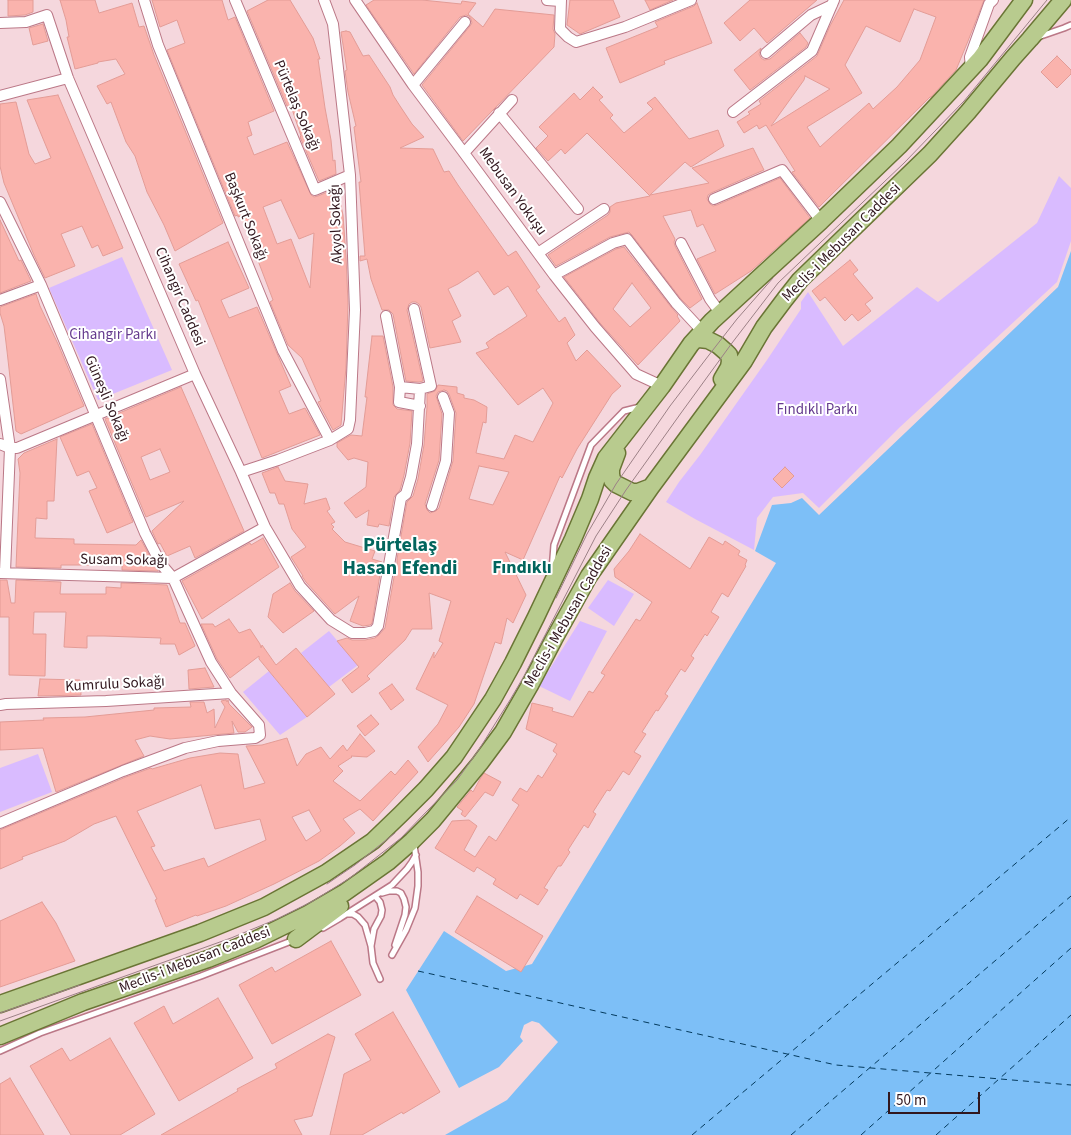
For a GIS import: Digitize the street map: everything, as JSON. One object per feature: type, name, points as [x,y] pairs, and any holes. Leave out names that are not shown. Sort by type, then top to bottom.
[{"type":"main road","name":"Meclis-i Mebusan Caddesi","points":[[0,1004],[200,933],[264,907],[326,873],[373,841],[401,814],[454,757],[493,699],[553,580],[590,499],[606,458],[646,405],[699,336],[899,146],[971,69],[1024,0]]},
{"type":"main road","name":"Meclis-i Mebusan Caddesi","points":[[0,1036],[83,1002],[208,959],[255,940],[308,914],[356,885],[388,862],[415,847],[433,820],[503,732],[589,576],[651,487],[748,355],[764,327],[800,280],[930,154],[1063,0]]},
{"type":"main road","points":[[699,336],[723,348],[729,355],[729,367],[717,386],[711,404]]},
{"type":"main road","points":[[624,435],[611,469],[612,480],[620,487],[632,492],[638,492],[651,487]]},
{"type":"main road","points":[[296,939],[344,903],[356,885]]},
{"type":"street","name":"Başkurt Sokağı","points":[[144,0],[158,44],[283,351],[330,440]]},
{"type":"street","name":"Pürtelaş Sokağı","points":[[235,0],[316,190],[350,175]]},
{"type":"street","name":"Akyol Sokağı","points":[[241,472],[330,440],[348,429],[350,420],[355,310],[350,175],[333,24],[324,0]]},
{"type":"street","name":"Mebusan Yokuşu","points":[[354,0],[413,85],[595,328],[636,374],[662,386]]},
{"type":"street","points":[[546,0],[560,1],[560,29],[576,42],[625,27],[691,0]]},
{"type":"street","points":[[971,69],[970,58],[989,4],[993,0]]},
{"type":"street","points":[[733,112],[812,51],[833,2]]},
{"type":"street","points":[[766,53],[811,15],[833,2]]},
{"type":"street","name":"Cihangir Caddesi","points":[[0,23],[26,22],[47,16],[68,78],[195,374],[265,527],[300,586],[332,620],[352,633],[374,631],[378,626],[401,498],[406,494],[417,444],[420,388]]},
{"type":"street","points":[[413,85],[466,22]]},
{"type":"street","points":[[0,96],[68,78]]},
{"type":"street","points":[[464,153],[512,100]]},
{"type":"street","points":[[499,113],[578,209]]},
{"type":"street","points":[[714,199],[782,170],[821,221]]},
{"type":"street","name":"Güneşli Sokağı","points":[[0,202],[42,284],[145,534],[162,564],[173,578],[211,662],[231,693],[259,725],[260,735],[255,738],[218,741],[185,748],[123,771],[0,823]]},
{"type":"street","points":[[538,253],[604,209]]},
{"type":"street","points":[[554,275],[613,243],[627,239],[699,336]]},
{"type":"street","points":[[681,243],[710,299],[721,314]]},
{"type":"street","points":[[0,300],[42,284]]},
{"type":"street","points":[[400,387],[420,388],[431,386],[414,309]]},
{"type":"street","points":[[386,316],[400,387],[398,402],[420,406]]},
{"type":"street","points":[[5,446],[16,448],[195,374]]},
{"type":"street","points":[[0,379],[5,446],[2,572]]},
{"type":"street","points":[[432,506],[446,461],[449,413],[443,396]]},
{"type":"street","name":"Susam Sokağı","points":[[2,572],[173,578],[265,527]]},
{"type":"street","name":"Kumrulu Sokağı","points":[[0,706],[6,704],[106,701],[231,693]]},
{"type":"lane","points":[[1030,39],[1071,24]]},
{"type":"lane","points":[[553,580],[554,545],[592,445],[624,411],[646,405]]},
{"type":"lane","points":[[377,895],[389,891],[401,893],[404,898],[405,914],[392,956],[415,908],[418,886],[415,847]]},
{"type":"lane","points":[[0,1051],[40,1033],[201,976],[326,926],[377,895],[398,879],[412,862],[415,847]]},
{"type":"lane","points":[[370,946],[374,929],[382,910],[377,895]]},
{"type":"lane","points":[[343,916],[353,914],[365,925],[373,963],[380,979]]},
{"type":"green space","name":"Fındıklı Parkı","points":[[1059,176],[1071,188],[1071,241],[1057,282],[900,427],[819,508],[803,493],[773,497],[757,518],[754,550],[666,502],[767,360],[801,309],[801,302],[808,292],[843,346],[917,287],[938,302],[1037,223]]},
{"type":"green space","name":"Cihangir Parkı","points":[[122,257],[172,370],[98,400],[49,288]]},
{"type":"green space","points":[[608,580],[634,594],[614,626],[588,608]]},
{"type":"green space","points":[[580,621],[607,631],[570,701],[539,686]]},
{"type":"green space","points":[[329,631],[358,665],[329,687],[301,653]]},
{"type":"green space","points":[[269,671],[307,717],[280,735],[243,692]]},
{"type":"green space","points":[[38,754],[52,792],[0,812],[0,768]]},
{"type":"water","points":[[1071,251],[1071,1135],[445,1135],[507,1100],[558,1042],[539,1023],[532,1021],[524,1025],[520,1037],[523,1041],[499,1067],[459,1088],[406,990],[444,931],[506,971],[532,964],[776,563],[755,551],[772,505],[791,503],[802,498],[819,515],[1058,287]]},
{"type":"building","points":[[8,0],[33,0],[33,12],[25,15],[8,16]]},
{"type":"building","points":[[60,0],[95,0],[99,13],[132,3],[139,27],[144,26],[154,55],[223,223],[175,251],[147,192],[135,156],[126,142],[111,102],[107,104],[97,86],[125,74],[116,59],[75,69],[67,37],[69,37],[66,20]]},
{"type":"building","points":[[152,0],[222,0],[228,20],[235,17],[274,111],[248,122],[252,135],[247,137],[254,155],[287,142],[311,195],[314,197],[318,196],[337,188],[343,215],[348,303],[346,367],[341,425],[333,430],[318,402],[321,401],[302,358],[288,345],[270,302],[273,300],[241,216],[235,216],[167,50],[185,43],[177,20],[160,27]],"holes":[[[281,200],[299,239],[314,233],[310,288],[291,239],[277,244],[263,207]]]},
{"type":"building","points":[[268,0],[290,0],[313,38],[320,59],[318,59],[336,174],[319,181],[300,137],[291,106],[287,106],[247,11]]},
{"type":"building","points":[[374,0],[422,0],[461,4],[462,1],[476,3],[468,14],[483,27],[495,9],[554,15],[554,47],[463,141],[422,85],[470,26],[472,23],[471,19],[466,15],[460,17],[414,74],[366,5]]},
{"type":"building","points":[[570,0],[613,0],[620,17],[580,34],[567,25]]},
{"type":"building","points":[[645,0],[673,0],[650,10]]},
{"type":"building","points":[[750,0],[817,0],[767,43],[754,28],[740,41],[724,23]]},
{"type":"building","points":[[844,0],[984,0],[956,70],[819,207],[792,172],[795,171],[766,125],[759,129],[757,125],[744,133],[737,122],[761,104],[759,101],[817,56]],"holes":[[[914,9],[936,17],[920,60],[897,87],[873,109],[869,103],[820,147],[807,127],[862,93],[845,65],[866,26],[900,42]],[[805,76],[830,89],[771,126],[804,80]]]},
{"type":"building","points":[[697,3],[712,43],[664,61],[665,64],[620,83],[606,48],[658,27],[655,22]]},
{"type":"building","points":[[43,24],[48,41],[33,45],[29,28]]},
{"type":"building","points":[[341,32],[350,32],[363,56],[369,55],[412,124],[424,137],[400,148],[433,149],[444,172],[449,171],[508,256],[516,251],[540,287],[536,290],[559,322],[565,317],[575,335],[567,343],[576,361],[587,350],[621,386],[612,394],[577,449],[562,478],[560,476],[523,560],[505,552],[526,595],[513,623],[507,618],[501,644],[495,642],[474,704],[459,727],[428,762],[418,747],[438,724],[448,705],[416,689],[434,652],[434,658],[443,643],[439,641],[451,601],[429,593],[432,629],[412,629],[405,640],[367,676],[370,679],[352,693],[342,680],[359,667],[337,641],[347,638],[365,640],[375,638],[385,628],[407,502],[413,496],[418,479],[424,445],[427,394],[435,391],[438,385],[457,387],[457,393],[464,395],[464,398],[474,400],[487,407],[486,423],[483,422],[476,453],[504,459],[515,435],[533,442],[553,403],[543,388],[518,405],[476,353],[489,348],[486,343],[527,316],[508,286],[494,295],[478,271],[448,289],[461,316],[452,321],[461,342],[430,348],[421,307],[416,302],[409,304],[407,310],[423,381],[406,381],[393,314],[389,310],[382,310],[371,279],[367,259],[360,261],[360,256],[365,256],[359,182],[361,182],[354,127],[356,126],[348,92],[345,71],[347,70]],"holes":[[[444,390],[449,394],[456,413],[453,461],[439,508],[430,513],[425,504],[439,460],[442,414],[436,396],[438,392]],[[479,466],[509,472],[493,505],[469,499]]]},
{"type":"building","points":[[800,33],[808,43],[806,47],[750,90],[734,70],[761,48],[759,54],[761,58],[764,60],[770,59]]},
{"type":"building","points":[[1057,56],[1071,70],[1071,74],[1057,88],[1041,72]]},
{"type":"building","points":[[593,87],[603,97],[599,100],[613,115],[610,118],[624,133],[653,109],[647,103],[655,97],[689,139],[718,130],[724,146],[691,167],[685,162],[650,195],[709,183],[692,168],[753,148],[764,170],[711,193],[707,199],[710,204],[713,206],[717,205],[780,178],[810,218],[751,271],[715,294],[697,259],[716,251],[703,224],[697,227],[691,210],[663,216],[675,239],[675,246],[702,299],[690,308],[629,232],[610,237],[556,266],[548,255],[608,215],[610,207],[616,203],[650,196],[587,133],[565,154],[561,149],[548,161],[536,148],[548,136],[539,127],[574,93],[580,100]]},
{"type":"building","points":[[58,95],[123,248],[103,256],[98,245],[92,248],[82,226],[61,234],[75,266],[45,278],[4,183],[0,166],[0,104],[16,102],[29,154],[35,164],[51,158],[27,100]]},
{"type":"building","points":[[0,220],[19,261],[21,260],[31,281],[0,293]]},
{"type":"building","points":[[228,242],[249,288],[221,300],[229,318],[257,307],[291,386],[279,391],[289,414],[305,408],[320,435],[262,458],[198,300],[196,301],[179,264]]},
{"type":"building","points":[[624,247],[678,315],[680,321],[638,365],[600,323],[564,277],[616,249]],"holes":[[[632,283],[651,308],[630,327],[613,309]]]},
{"type":"building","points":[[850,260],[858,270],[853,274],[873,298],[865,304],[871,311],[858,321],[852,314],[845,321],[825,297],[820,301],[812,291]]},
{"type":"building","points":[[36,294],[84,406],[21,434],[16,431],[4,326],[0,307]]},
{"type":"building","points":[[372,336],[383,336],[393,387],[393,405],[397,409],[412,411],[410,443],[400,490],[394,497],[389,526],[379,524],[378,527],[367,525],[369,510],[356,518],[344,503],[366,487],[368,462],[354,458],[348,460],[337,447],[337,443],[351,435],[362,436]]},
{"type":"building","points":[[181,387],[244,531],[195,558],[190,546],[167,556],[160,543],[158,544],[152,531],[184,501],[146,517],[105,419]],"holes":[[[160,449],[170,472],[150,480],[141,457]]]},
{"type":"building","points":[[92,424],[133,522],[107,533],[89,491],[97,488],[89,471],[77,476],[60,437]]},
{"type":"building","points":[[57,439],[54,501],[47,501],[47,519],[36,518],[35,538],[74,539],[74,544],[136,545],[141,540],[158,571],[122,570],[122,564],[61,565],[61,568],[16,567],[20,473],[18,459],[24,453]]},
{"type":"building","points":[[278,467],[285,481],[308,484],[304,504],[326,498],[330,509],[327,511],[335,522],[331,524],[334,527],[332,529],[345,542],[375,551],[372,559],[382,562],[372,623],[370,625],[363,626],[350,621],[359,596],[335,614],[302,576],[291,557],[306,547],[292,529],[284,504],[279,504],[275,493],[270,493],[262,473]]},
{"type":"building","points":[[785,467],[794,476],[782,488],[773,479]]},
{"type":"building","points":[[640,534],[690,569],[709,537],[723,545],[725,541],[740,551],[738,555],[747,560],[746,566],[728,597],[722,593],[711,612],[719,617],[691,656],[694,658],[685,672],[681,669],[665,694],[668,696],[658,711],[656,710],[642,732],[646,734],[634,752],[641,756],[629,775],[623,771],[610,791],[607,790],[593,812],[596,814],[588,828],[584,825],[568,850],[570,852],[561,866],[558,866],[544,888],[548,890],[538,905],[520,894],[517,899],[493,884],[496,879],[477,867],[474,872],[435,848],[452,821],[469,820],[477,826],[464,850],[475,857],[489,836],[496,841],[519,805],[512,800],[520,788],[527,792],[538,775],[542,778],[557,754],[553,751],[557,744],[526,729],[532,703],[553,708],[552,711],[573,717],[589,691],[593,693],[605,675],[601,673],[636,619],[640,621],[652,602],[615,577],[614,569]]},
{"type":"building","points":[[263,538],[279,567],[202,619],[182,581],[250,543],[251,545]]},
{"type":"building","points":[[0,580],[7,580],[11,603],[15,603],[16,580],[61,582],[60,594],[106,594],[106,587],[121,588],[121,583],[167,585],[180,623],[185,623],[195,646],[179,655],[175,644],[160,644],[161,638],[87,636],[87,648],[64,647],[66,612],[34,612],[33,634],[46,634],[45,676],[9,675],[9,617],[0,617]]},
{"type":"building","points":[[290,583],[314,611],[283,633],[268,617],[273,594]]},
{"type":"building","points":[[229,619],[239,633],[250,629],[261,648],[262,645],[276,665],[296,648],[335,694],[307,717],[259,659],[259,656],[230,678],[217,659],[201,624],[213,624],[215,627]]},
{"type":"building","points":[[205,668],[214,687],[189,689],[188,670]]},
{"type":"building","points":[[40,679],[80,680],[81,695],[38,696]]},
{"type":"building","points":[[392,684],[404,700],[391,710],[379,693]]},
{"type":"building","points":[[226,700],[252,727],[245,732],[238,732],[232,721],[234,733],[170,739],[150,736],[135,740],[144,756],[56,792],[43,748],[0,750],[0,722],[85,717],[154,710],[154,708],[191,707],[190,702],[204,702],[207,713],[214,709],[215,728],[225,707],[221,701]]},
{"type":"building","points":[[371,715],[379,724],[365,736],[357,726]]},
{"type":"building","points":[[360,734],[375,751],[367,757],[351,756],[338,766],[343,771],[333,781],[360,801],[391,771],[395,775],[408,760],[418,772],[373,821],[360,809],[343,819],[355,833],[319,861],[226,906],[166,927],[155,900],[157,899],[116,816],[94,824],[65,841],[22,857],[23,859],[0,869],[0,830],[151,768],[220,753],[238,754],[244,789],[265,783],[246,746],[262,745],[287,738],[297,766],[306,754],[321,747],[330,759],[343,745],[347,751]],"holes":[[[201,785],[215,829],[260,819],[266,840],[208,867],[204,858],[164,871],[151,847],[155,846],[137,811]],[[309,810],[321,831],[306,841],[292,817]]]},
{"type":"building","points":[[484,773],[501,782],[493,796],[485,792],[465,817],[461,814],[463,811],[457,807],[471,790],[473,792]]},
{"type":"building","points":[[477,896],[543,936],[521,972],[455,932]]},
{"type":"building","points":[[42,902],[56,923],[75,961],[0,987],[0,921]]},
{"type":"building","points":[[331,941],[361,995],[272,1044],[239,985],[272,967],[275,972]]},
{"type":"building","points":[[218,998],[253,1058],[179,1101],[134,1023],[164,1006],[173,1024]]},
{"type":"building","points":[[393,1012],[440,1092],[362,1135],[330,1135],[344,1074],[371,1060],[355,1034]]},
{"type":"building","points":[[328,1034],[335,1037],[312,1116],[294,1120],[302,1135],[161,1135],[238,1091],[237,1089],[277,1068],[275,1064]]},
{"type":"building","points":[[110,1038],[155,1114],[120,1135],[71,1135],[30,1066],[62,1048],[70,1061]]},
{"type":"building","points":[[10,1078],[44,1135],[0,1135],[0,1084]]},
{"type":"ferry route","points":[[692,1135],[1071,817]]},
{"type":"ferry route","points":[[791,1135],[1071,896]]},
{"type":"ferry route","points":[[861,1135],[1071,948]]},
{"type":"ferry route","points":[[418,971],[836,1065],[1071,1085]]},
{"type":"ferry route","points":[[936,1135],[1071,1015]]},
{"type":"tram line","points":[[0,1021],[231,938],[277,919],[313,901],[350,878],[401,838],[457,780],[478,751],[524,676],[596,536],[681,413],[778,283],[904,163],[964,101],[1047,0]]},
{"type":"tram line","points":[[556,598],[587,534],[616,484],[670,406],[737,319],[773,278]]},
{"type":"tram line","points":[[327,884],[355,865],[395,833]]},
{"type":"tram line","points":[[0,1013],[80,985]]},
{"type":"district","name":"Pürtelaş Hasan Efendi","points":[[400,558]]},
{"type":"district","name":"Fındıklı","points":[[522,569]]}]
